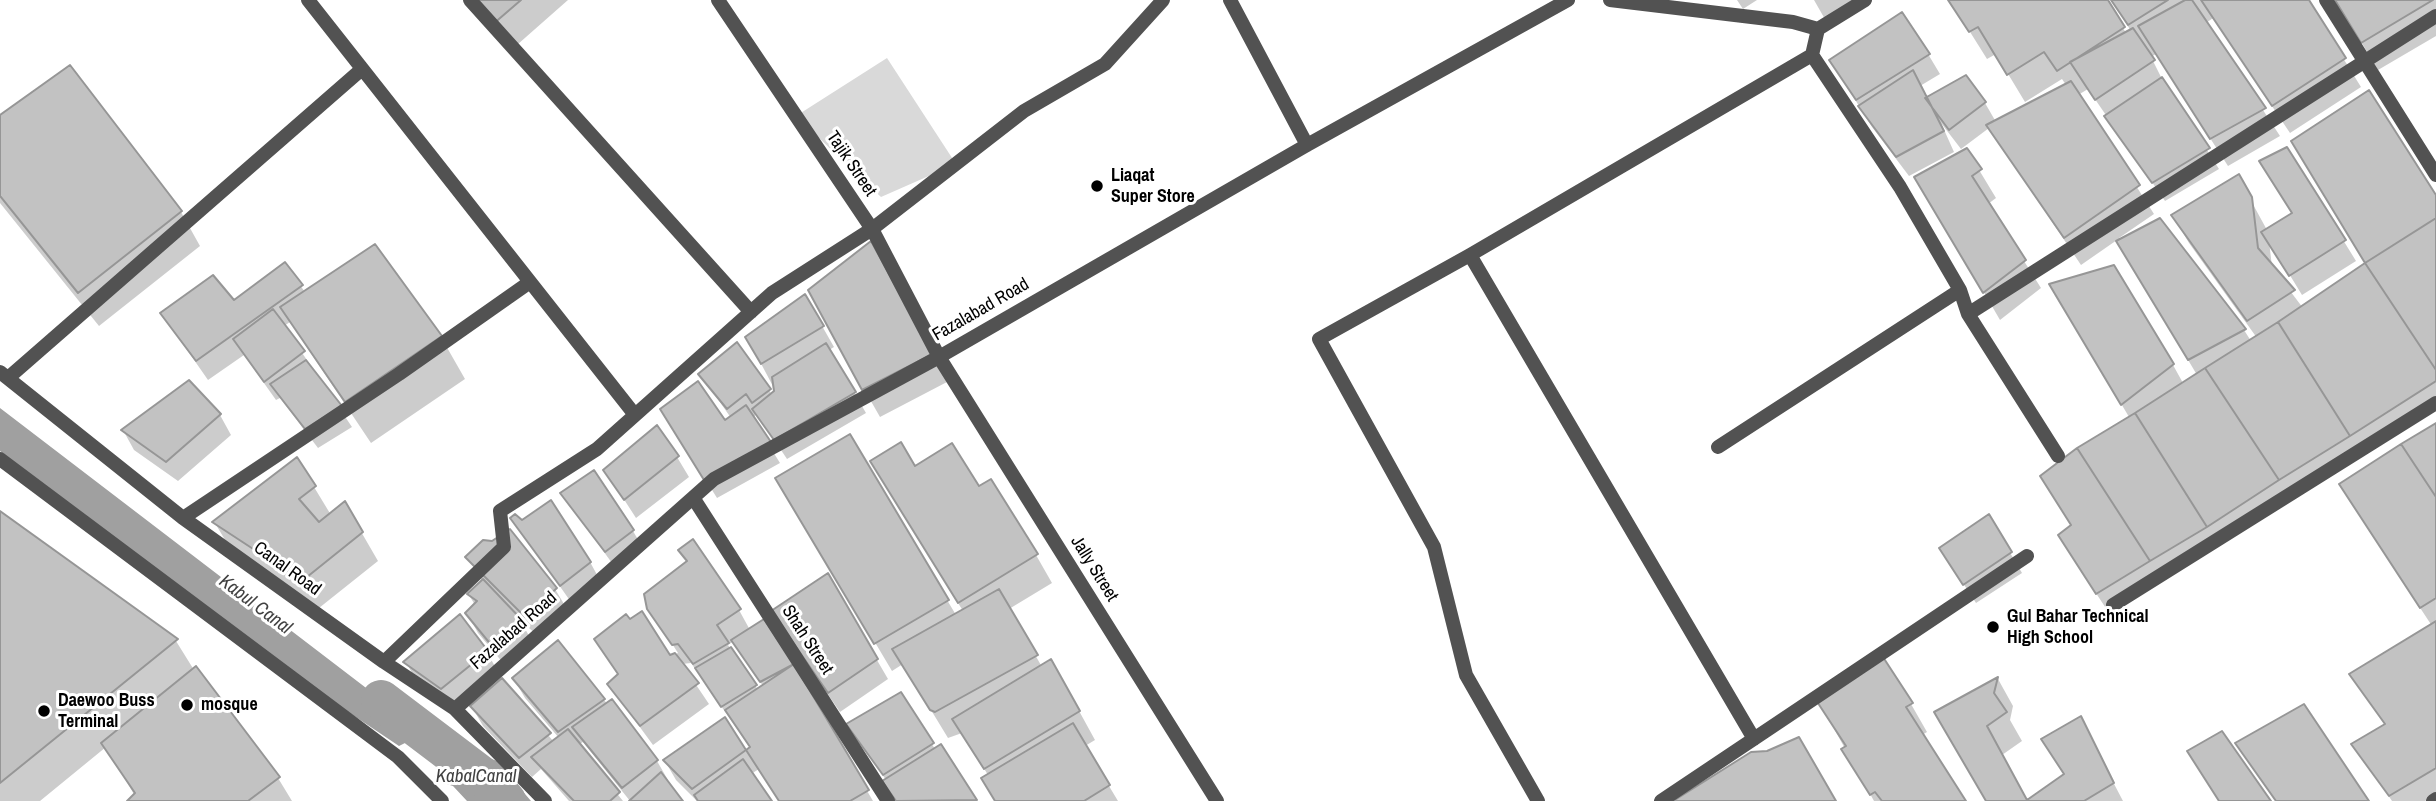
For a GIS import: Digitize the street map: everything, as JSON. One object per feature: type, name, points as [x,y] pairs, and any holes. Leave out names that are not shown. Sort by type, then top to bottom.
[{"type":"street","points":[[308,0],[635,415]]},
{"type":"street","points":[[470,0],[751,312]]},
{"type":"street","name":"Tajik Street","points":[[718,0],[872,229],[939,357]]},
{"type":"street","points":[[384,662],[504,547],[500,511],[597,449],[772,293],[872,229],[1024,111],[1104,64],[1163,0]]},
{"type":"street","points":[[1230,0],[1307,145]]},
{"type":"street","name":"Fazalabad Road","points":[[455,709],[714,479],[939,357],[1307,145],[1568,0]]},
{"type":"street","points":[[1610,0],[1793,22],[1818,29]]},
{"type":"street","points":[[1866,0],[1818,29],[1812,55],[1900,187],[1960,290],[1968,314],[2057,456]]},
{"type":"street","points":[[2326,0],[2436,175]]},
{"type":"street","points":[[1968,314],[2436,16]]},
{"type":"street","points":[[1538,801],[1466,675],[1434,547],[1319,339],[1470,255],[1812,55]]},
{"type":"street","points":[[4,375],[362,69]]},
{"type":"street","points":[[1470,255],[1754,739]]},
{"type":"street","points":[[183,518],[399,374],[530,282]]},
{"type":"street","points":[[1718,447],[1960,290]]},
{"type":"street","name":"Jally Street","points":[[939,357],[1217,801]]},
{"type":"street","name":"Canal Road","points":[[4,375],[183,518],[384,662],[455,709],[545,801]]},
{"type":"street","points":[[2113,605],[2436,403]]},
{"type":"street","points":[[0,459],[398,757],[442,801]]},
{"type":"street","name":"Shah Street","points":[[694,499],[888,801]]},
{"type":"street","points":[[1661,801],[2027,556]]},
{"type":"shaded area","points":[[887,58],[956,164],[881,197],[796,116]]},
{"type":"water","name":"KabalCanal","points":[[0,408],[425,733],[399,746],[241,640],[0,451]]},
{"type":"water","name":"KabalCanal","points":[[464,749],[497,761],[531,801],[467,801],[453,786],[434,780],[437,765]]},
{"type":"building","points":[[470,0],[521,0],[492,25]]},
{"type":"building","points":[[1948,0],[2108,0],[2125,27],[2057,71],[2044,52],[2007,75],[1978,27],[1969,32]]},
{"type":"building","points":[[2111,0],[2168,0],[2128,25]]},
{"type":"building","points":[[2185,0],[2192,0],[2266,108],[2210,139],[2138,26]]},
{"type":"building","points":[[2201,0],[2309,0],[2346,58],[2272,106]]},
{"type":"building","points":[[2335,0],[2433,0],[2361,43]]},
{"type":"building","points":[[1902,12],[1930,54],[1856,100],[1829,60]]},
{"type":"building","points":[[2133,28],[2155,60],[2095,100],[2070,62]]},
{"type":"building","points":[[70,65],[182,211],[78,293],[0,196],[0,115]]},
{"type":"building","points":[[1913,70],[1944,131],[1896,157],[1858,106]]},
{"type":"building","points":[[1966,75],[1986,102],[1949,130],[1925,98]]},
{"type":"building","points":[[2162,77],[2210,148],[2152,183],[2104,116]]},
{"type":"building","points":[[2071,81],[2140,185],[2064,238],[1986,125]]},
{"type":"building","points":[[2369,90],[2436,195],[2436,218],[2365,263],[2291,141]]},
{"type":"building","points":[[2287,147],[2346,240],[2289,276],[2261,232],[2292,213],[2259,161]]},
{"type":"building","points":[[1967,148],[1982,169],[1972,176],[2026,260],[1983,293],[1914,177]]},
{"type":"building","points":[[2239,174],[2252,197],[2258,248],[2295,290],[2247,321],[2171,215]]},
{"type":"building","points":[[2160,218],[2246,329],[2188,360],[2116,241]]},
{"type":"building","points":[[2436,218],[2436,370],[2365,263]]},
{"type":"building","points":[[871,241],[933,354],[862,390],[808,290]]},
{"type":"building","points":[[375,244],[442,336],[345,402],[280,307]]},
{"type":"building","points":[[285,262],[303,285],[196,361],[160,313],[213,275],[234,300]]},
{"type":"building","points":[[2365,263],[2436,370],[2436,381],[2350,436],[2278,322]]},
{"type":"building","points":[[2114,265],[2174,364],[2121,405],[2049,284]]},
{"type":"building","points":[[805,294],[824,326],[761,364],[745,337]]},
{"type":"building","points":[[273,309],[305,351],[264,382],[233,339]]},
{"type":"building","points":[[2278,322],[2350,436],[2279,480],[2205,368]]},
{"type":"building","points":[[737,342],[771,389],[752,403],[746,394],[727,409],[698,374]]},
{"type":"building","points":[[826,343],[856,392],[774,440],[752,409],[774,391],[772,377]]},
{"type":"building","points":[[306,360],[342,406],[305,429],[270,384]]},
{"type":"building","points":[[2205,368],[2279,480],[2207,527],[2135,413]]},
{"type":"building","points":[[189,380],[221,414],[166,462],[121,430]]},
{"type":"building","points":[[698,381],[725,420],[746,405],[771,442],[704,480],[660,409]]},
{"type":"building","points":[[2135,413],[2207,527],[2150,561],[2077,448]]},
{"type":"building","points":[[2436,423],[2436,497],[2401,444]]},
{"type":"building","points":[[657,425],[679,456],[624,500],[603,470]]},
{"type":"building","points":[[850,434],[949,600],[874,644],[775,478]]},
{"type":"building","points":[[901,442],[915,466],[952,443],[979,486],[991,479],[1038,554],[958,603],[870,461]]},
{"type":"building","points":[[2401,444],[2436,497],[2436,598],[2420,608],[2339,484]]},
{"type":"building","points":[[2077,448],[2150,561],[2096,594],[2058,535],[2071,525],[2040,476]]},
{"type":"building","points":[[297,457],[316,486],[299,499],[319,522],[345,501],[363,532],[302,581],[212,522]]},
{"type":"building","points":[[594,470],[634,530],[605,552],[560,493]]},
{"type":"building","points":[[551,500],[591,562],[560,586],[510,518],[515,514],[522,520]]},
{"type":"building","name":"Daewoo Buss Terminal","points":[[0,511],[178,639],[0,783]]},
{"type":"building","points":[[1989,514],[2012,552],[1963,585],[1939,548]]},
{"type":"building","points":[[510,529],[557,588],[525,617],[465,557],[483,540],[492,541]]},
{"type":"building","points":[[693,539],[741,609],[717,625],[729,643],[693,664],[678,644],[672,645],[647,609],[644,594],[687,561],[678,550]]},
{"type":"building","points":[[828,573],[878,659],[828,693],[771,611]]},
{"type":"building","points":[[483,579],[522,620],[492,646],[465,613],[477,601],[467,594]]},
{"type":"building","points":[[999,589],[1038,655],[935,712],[930,710],[892,649]]},
{"type":"building","points":[[642,611],[670,655],[675,653],[699,683],[640,726],[607,684],[618,674],[594,639],[626,614],[630,619]]},
{"type":"building","points":[[460,614],[488,651],[441,689],[403,662]]},
{"type":"building","points":[[764,619],[794,664],[760,682],[731,640]]},
{"type":"building","points":[[2436,621],[2436,768],[2389,796],[2351,744],[2385,724],[2349,674]]},
{"type":"building","points":[[558,640],[605,699],[558,732],[512,678]]},
{"type":"building","points":[[731,647],[757,685],[721,707],[695,668]]},
{"type":"building","points":[[1881,654],[1913,703],[1906,707],[1966,801],[1882,801],[1875,792],[1870,795],[1841,749],[1846,746],[1814,697]]},
{"type":"building","points":[[1051,659],[1080,711],[984,769],[952,719]]},
{"type":"building","points":[[794,664],[869,790],[850,801],[779,801],[746,750],[750,747],[725,710]]},
{"type":"building","name":"mosque","points":[[196,666],[280,777],[248,801],[127,801],[135,793],[101,743]]},
{"type":"building","points":[[1998,677],[1994,693],[2007,712],[1987,726],[2027,800],[2064,774],[2041,739],[2081,716],[2114,783],[2084,801],[1986,801],[1934,712]]},
{"type":"building","points":[[502,678],[551,733],[519,758],[470,706]]},
{"type":"building","points":[[901,692],[934,743],[883,775],[846,724]]},
{"type":"building","points":[[612,699],[658,760],[622,788],[572,727]]},
{"type":"building","points":[[2304,704],[2369,801],[2276,801],[2235,743]]},
{"type":"building","points":[[725,717],[746,750],[692,789],[663,760]]},
{"type":"building","points":[[1073,723],[1110,785],[1084,801],[995,801],[981,778]]},
{"type":"building","points":[[568,729],[620,792],[610,801],[574,801],[531,757]]},
{"type":"building","points":[[2222,731],[2271,801],[2219,801],[2187,751]]},
{"type":"building","points":[[1799,737],[1836,801],[1673,801],[1751,752],[1767,751]]},
{"type":"building","points":[[941,744],[977,800],[896,801],[882,781]]},
{"type":"building","points":[[743,759],[772,801],[698,801],[694,795]]},
{"type":"building","points":[[661,772],[683,801],[629,801]]},
{"type":"waterway","name":"Kabul Canal","points":[[381,700],[488,781],[506,801]]},
{"type":"place","name":"Liaqat Super Store","points":[[1097,186]]},
{"type":"place","name":"Gul Bahar Technical High School","points":[[1993,627]]},
{"type":"place","name":"mosque","points":[[187,705]]},
{"type":"place","name":"Daewoo Buss Terminal","points":[[44,711]]}]
